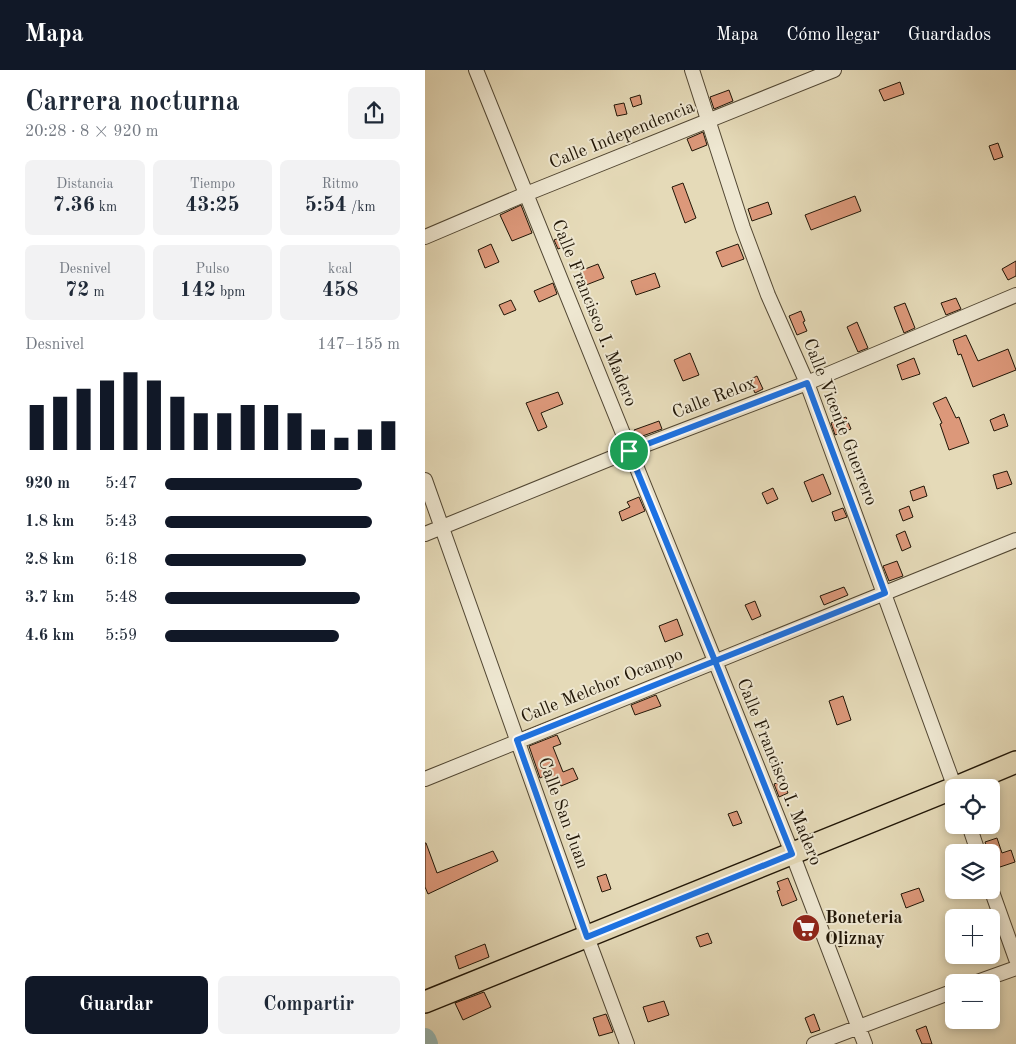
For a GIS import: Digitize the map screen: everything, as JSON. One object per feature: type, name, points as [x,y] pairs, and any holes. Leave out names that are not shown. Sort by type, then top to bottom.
[{"type":"main road","points":[[975,779],[1016,762]]},
{"type":"main road","points":[[426,998],[587,937],[945,791]]},
{"type":"street","name":"Calle Francisco I. Madero","points":[[476,70],[715,661],[865,1044]]},
{"type":"street","name":"Calle Vicente Guerrero","points":[[692,70],[743,228],[768,295],[807,383],[952,779]]},
{"type":"street","name":"Calle Independencia","points":[[425,237],[526,194],[834,70]]},
{"type":"street","name":"Calle Relox","points":[[425,534],[629,451],[807,383],[1016,295]]},
{"type":"street","name":"Calle San Juan","points":[[425,480],[587,937],[627,1044]]},
{"type":"street","name":"Calle Melchor Ocampo","points":[[425,779],[517,740],[1016,540]]},
{"type":"street","points":[[995,899],[1016,959]]},
{"type":"street","points":[[999,974],[1016,968]]},
{"type":"street","points":[[814,1044],[945,994]]},
{"type":"building","points":[[900,82],[904,94],[884,101],[879,90]]},
{"type":"building","points":[[729,90],[733,101],[714,109],[710,97]]},
{"type":"building","points":[[640,95],[642,104],[633,107],[630,98]]},
{"type":"building","points":[[624,103],[627,114],[617,116],[614,105]]},
{"type":"building","points":[[703,132],[707,145],[692,151],[687,139]]},
{"type":"building","points":[[998,143],[1003,157],[994,160],[989,146]]},
{"type":"building","points":[[683,183],[696,218],[685,223],[672,187]]},
{"type":"building","points":[[855,196],[861,211],[811,230],[805,215]]},
{"type":"building","points":[[768,202],[772,214],[752,221],[748,209]]},
{"type":"building","points":[[521,205],[532,233],[512,241],[500,215]]},
{"type":"building","points":[[564,236],[568,245],[558,249],[554,240]]},
{"type":"building","points":[[491,244],[499,262],[485,268],[478,250]]},
{"type":"building","points":[[738,244],[744,259],[722,267],[716,252]]},
{"type":"building","points":[[1016,261],[1016,276],[1008,280],[1002,269]]},
{"type":"building","points":[[598,264],[604,278],[586,285],[580,271]]},
{"type":"building","points":[[655,273],[660,287],[636,295],[631,281]]},
{"type":"building","points":[[553,283],[557,294],[539,302],[534,291]]},
{"type":"building","points":[[956,298],[961,309],[946,315],[941,303]]},
{"type":"building","points":[[511,300],[516,310],[504,315],[499,305]]},
{"type":"building","points":[[905,303],[915,328],[904,333],[894,307]]},
{"type":"building","points":[[801,311],[807,331],[797,335],[789,316]]},
{"type":"building","points":[[857,322],[868,348],[858,352],[847,327]]},
{"type":"building","points":[[966,335],[978,361],[1008,349],[1016,370],[973,387],[961,354],[958,355],[953,340]]},
{"type":"building","points":[[690,353],[699,375],[683,381],[674,360]]},
{"type":"building","points":[[914,358],[920,374],[902,380],[897,365]]},
{"type":"building","points":[[757,376],[763,389],[755,393],[749,380]]},
{"type":"building","points":[[558,392],[563,404],[541,413],[547,427],[538,431],[526,403]]},
{"type":"building","points":[[946,397],[956,418],[959,417],[969,443],[949,450],[940,424],[942,423],[933,403]]},
{"type":"building","points":[[1004,414],[1008,426],[994,431],[990,420]]},
{"type":"building","points":[[846,417],[851,429],[835,435],[831,423]]},
{"type":"building","points":[[659,421],[662,429],[637,438],[634,430]]},
{"type":"building","points":[[1007,471],[1012,484],[997,489],[993,475]]},
{"type":"building","points":[[823,474],[831,494],[812,502],[804,482]]},
{"type":"building","points":[[924,486],[927,496],[913,501],[910,491]]},
{"type":"building","points":[[773,488],[778,499],[767,504],[762,493]]},
{"type":"building","points":[[639,497],[645,511],[622,521],[619,512],[630,507],[627,502]]},
{"type":"building","points":[[909,506],[913,517],[903,521],[899,510]]},
{"type":"building","points":[[843,508],[847,517],[835,521],[832,512]]},
{"type":"building","points":[[905,531],[911,547],[902,551],[896,535]]},
{"type":"building","points":[[897,561],[903,576],[889,581],[883,566]]},
{"type":"building","points":[[844,587],[848,595],[824,605],[820,596]]},
{"type":"building","points":[[755,601],[761,616],[752,620],[745,605]]},
{"type":"building","points":[[677,619],[683,635],[665,642],[659,626]]},
{"type":"building","points":[[656,695],[661,706],[635,715],[631,705]]},
{"type":"building","points":[[843,696],[851,720],[837,725],[829,701]]},
{"type":"building","points":[[557,735],[561,744],[553,747],[563,772],[573,768],[578,779],[561,786],[559,780],[554,782],[551,773],[540,778],[529,746]]},
{"type":"building","points":[[783,781],[788,793],[779,797],[774,784]]},
{"type":"building","points":[[737,811],[742,823],[733,826],[728,814]]},
{"type":"building","points":[[997,838],[999,844],[986,844],[985,842]]},
{"type":"building","points":[[425,843],[437,873],[493,851],[498,861],[428,894],[425,887]]},
{"type":"building","points":[[1000,847],[1002,853],[1011,850],[1015,862],[1000,867]]},
{"type":"building","points":[[606,874],[611,889],[602,892],[597,877]]},
{"type":"building","points":[[788,878],[797,900],[782,906],[777,891],[780,890],[777,882]]},
{"type":"building","points":[[919,888],[924,901],[906,908],[901,894]]},
{"type":"building","points":[[708,933],[712,943],[700,947],[696,937]]},
{"type":"building","points":[[845,934],[848,944],[839,947],[835,937]]},
{"type":"building","points":[[485,944],[489,957],[459,969],[455,956]]},
{"type":"building","points":[[484,992],[491,1007],[463,1020],[455,1003]]},
{"type":"building","points":[[664,1001],[669,1015],[648,1022],[643,1007]]},
{"type":"building","points":[[606,1014],[613,1032],[599,1036],[593,1018]]},
{"type":"building","points":[[814,1014],[820,1030],[811,1033],[805,1018]]},
{"type":"building","points":[[926,1026],[932,1044],[922,1044],[916,1030]]},
{"type":"waterway","points":[[425,1039],[427,1044]]},
{"type":"place","name":"Boneteria Oliznay","points":[[806,928]]},
{"type":"route","points":[[629,451],[715,661],[517,740],[587,937],[792,854],[715,661],[885,593],[807,383],[629,451]]}]
